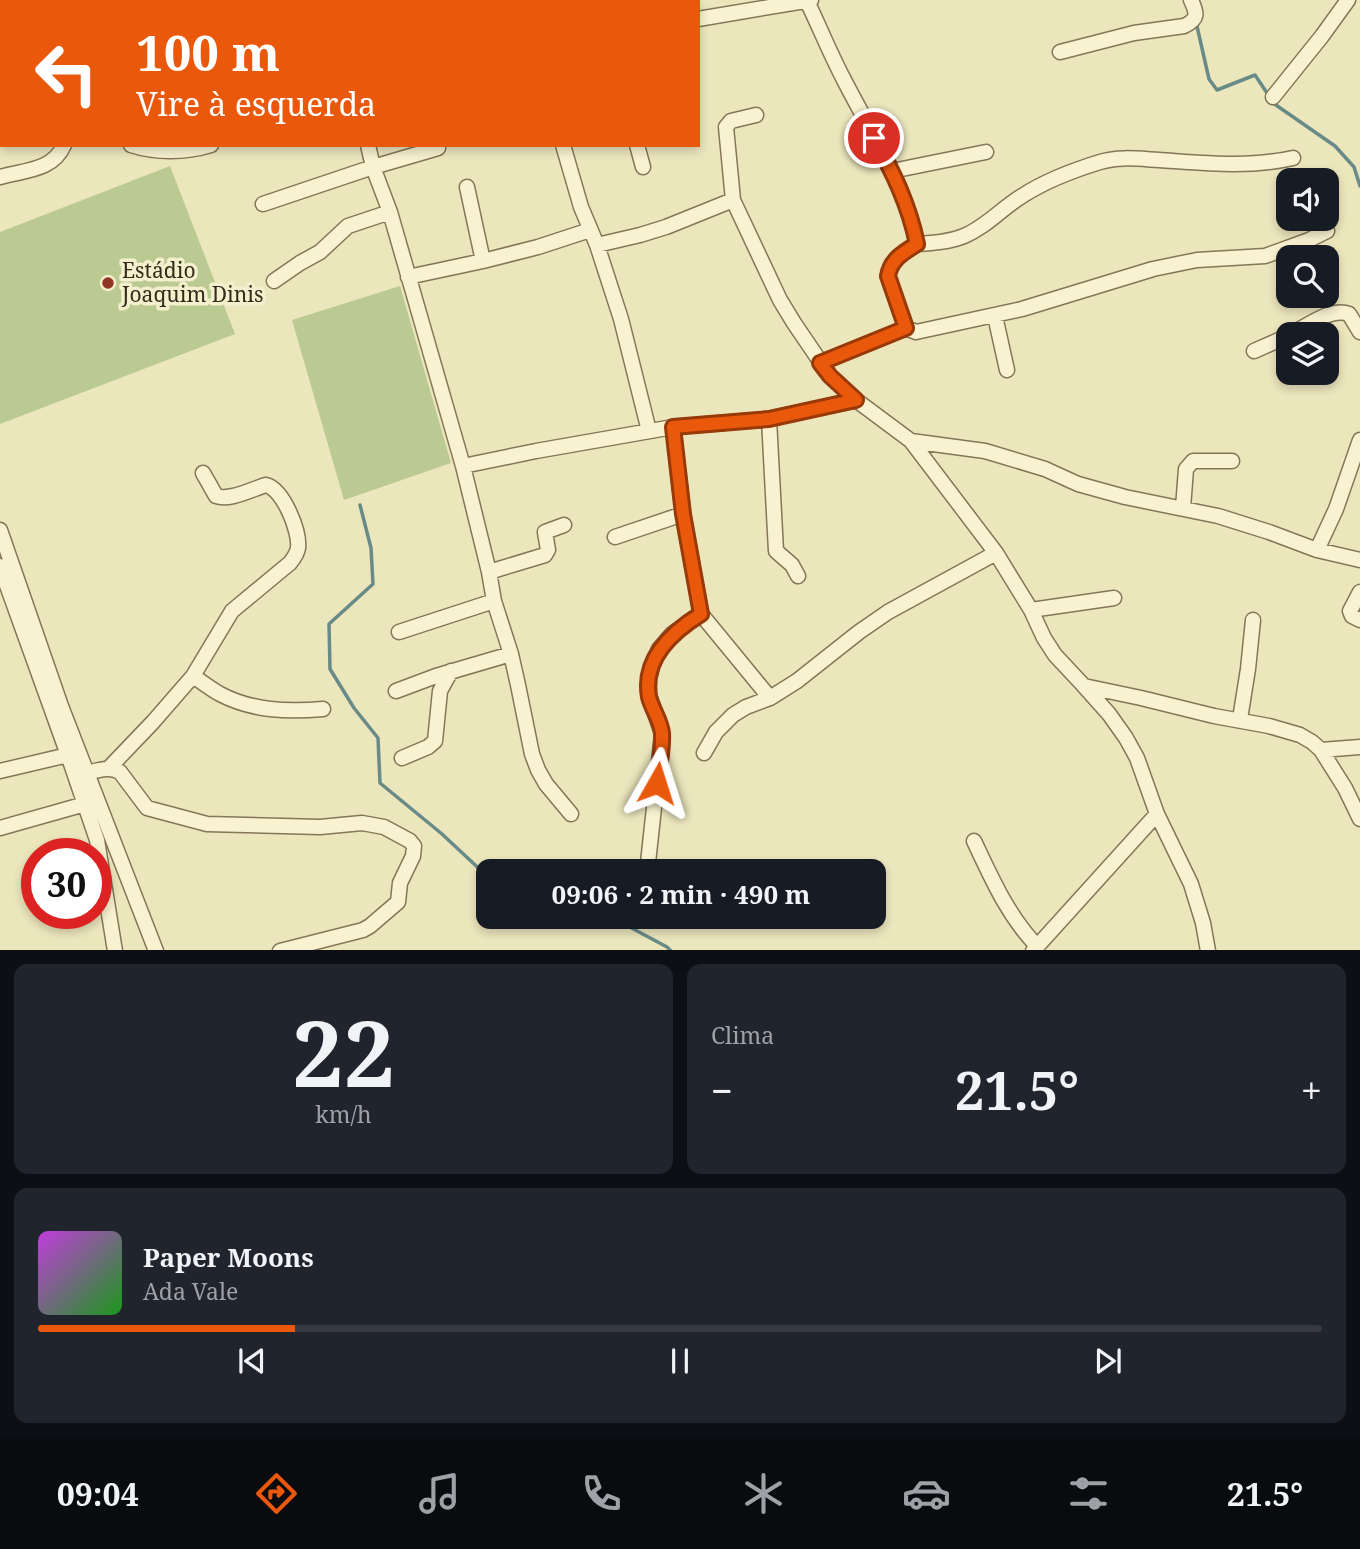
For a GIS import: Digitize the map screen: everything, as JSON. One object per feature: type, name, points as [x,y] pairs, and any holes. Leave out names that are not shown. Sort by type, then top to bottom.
[{"type":"street","points":[[700,19],[809,0],[842,77],[892,171],[906,203],[917,244]]},
{"type":"street","points":[[1060,52],[1134,33],[1184,26],[1195,19],[1196,10],[1191,0]]},
{"type":"street","points":[[1273,97],[1348,0]]},
{"type":"street","points":[[756,115],[731,121],[726,127],[733,200],[780,300],[830,376],[856,400],[911,440],[996,553],[1055,655],[1126,738],[1137,758],[1157,814],[1191,884],[1208,950]]},
{"type":"street","points":[[0,177],[43,166],[61,154],[64,147]]},
{"type":"street","points":[[137,147],[179,151],[200,147]]},
{"type":"street","points":[[368,147],[390,212],[463,466],[494,601],[511,654],[532,754],[546,784],[570,814]]},
{"type":"street","points":[[564,147],[621,319],[649,431]]},
{"type":"street","points":[[638,147],[643,167]]},
{"type":"street","points":[[263,204],[438,148]]},
{"type":"street","points":[[892,171],[986,152]]},
{"type":"street","points":[[906,328],[888,276],[894,260],[917,244],[948,241],[965,236],[1022,195],[1065,174],[1104,161],[1133,159],[1246,165],[1293,159]]},
{"type":"street","points":[[467,187],[483,261]]},
{"type":"street","points":[[597,246],[666,227],[733,200]]},
{"type":"street","points":[[274,281],[320,253],[348,226],[390,212]]},
{"type":"street","points":[[408,276],[483,261],[590,230]]},
{"type":"street","points":[[820,363],[906,328],[916,332],[995,316],[1153,269],[1197,260],[1265,256],[1327,231]]},
{"type":"street","points":[[1314,322],[1336,312],[1349,314],[1360,332]]},
{"type":"street","points":[[995,316],[1007,370]]},
{"type":"street","points":[[1254,351],[1276,341]]},
{"type":"street","points":[[463,466],[673,427],[769,419],[856,400]]},
{"type":"street","points":[[769,419],[776,551],[792,565],[798,576]]},
{"type":"street","points":[[673,427],[683,514],[701,614],[770,698]]},
{"type":"street","points":[[911,440],[985,451],[1045,469],[1078,484],[1125,497],[1218,516],[1317,550],[1360,560]]},
{"type":"street","points":[[1317,550],[1343,490],[1360,440]]},
{"type":"street","points":[[1183,508],[1186,469],[1193,461],[1232,461]]},
{"type":"street","points":[[109,768],[193,676],[232,611],[294,560],[298,537],[281,496],[271,486],[219,497],[203,472]]},
{"type":"street","points":[[615,537],[683,514]]},
{"type":"street","points":[[489,572],[545,555],[548,550],[545,532],[564,525]]},
{"type":"street","points":[[0,530],[61,706],[150,943],[156,950]]},
{"type":"street","points":[[704,753],[716,732],[733,715],[770,698],[797,681],[888,612],[996,553]]},
{"type":"street","points":[[0,566],[99,850],[114,950]]},
{"type":"street","points":[[1360,592],[1350,611],[1352,616],[1360,620]]},
{"type":"street","points":[[1031,610],[1114,598]]},
{"type":"street","points":[[399,632],[494,601]]},
{"type":"street","points":[[648,859],[662,734],[649,695],[649,679],[659,649],[671,634],[701,614]]},
{"type":"street","points":[[1240,719],[1253,620]]},
{"type":"street","points":[[396,691],[451,671],[511,654]]},
{"type":"street","points":[[402,758],[428,747],[435,741],[440,691],[451,671]]},
{"type":"street","points":[[193,676],[220,694],[248,705],[268,710],[323,709]]},
{"type":"street","points":[[1084,686],[1214,716],[1240,719],[1300,735],[1321,750],[1345,788],[1360,819]]},
{"type":"street","points":[[1321,750],[1360,747]]},
{"type":"street","points":[[0,771],[68,755]]},
{"type":"street","points":[[87,773],[109,768],[120,772],[143,803],[154,810],[213,825],[320,827],[362,823],[384,827],[410,841],[414,846],[413,856],[400,883],[398,902],[370,926],[280,950]]},
{"type":"street","points":[[0,828],[85,804]]},
{"type":"street","points":[[974,841],[1004,902],[1035,948],[1157,814]]},
{"type":"green space","name":"Estádio Joaquim Dinis","points":[[170,166],[235,334],[0,424],[0,232]]},
{"type":"green space","points":[[400,286],[451,463],[344,500],[292,320]]},
{"type":"waterway","points":[[1196,22],[1209,79],[1217,90],[1255,75],[1269,96]]},
{"type":"waterway","points":[[1273,103],[1335,146],[1354,167],[1360,186]]},
{"type":"waterway","points":[[360,505],[371,548],[373,584],[329,624],[330,669],[354,708],[378,738],[380,783],[476,866]]},
{"type":"waterway","points":[[633,929],[670,950]]},
{"type":"place","name":"Estádio Joaquim Dinis","points":[[108,283]]},
{"type":"route","points":[[657,783],[662,734],[649,695],[653,663],[659,649],[671,634],[701,614],[683,514],[673,427],[769,419],[856,400],[820,363],[906,328],[888,276],[894,260],[917,244],[906,203],[874,138]]}]
